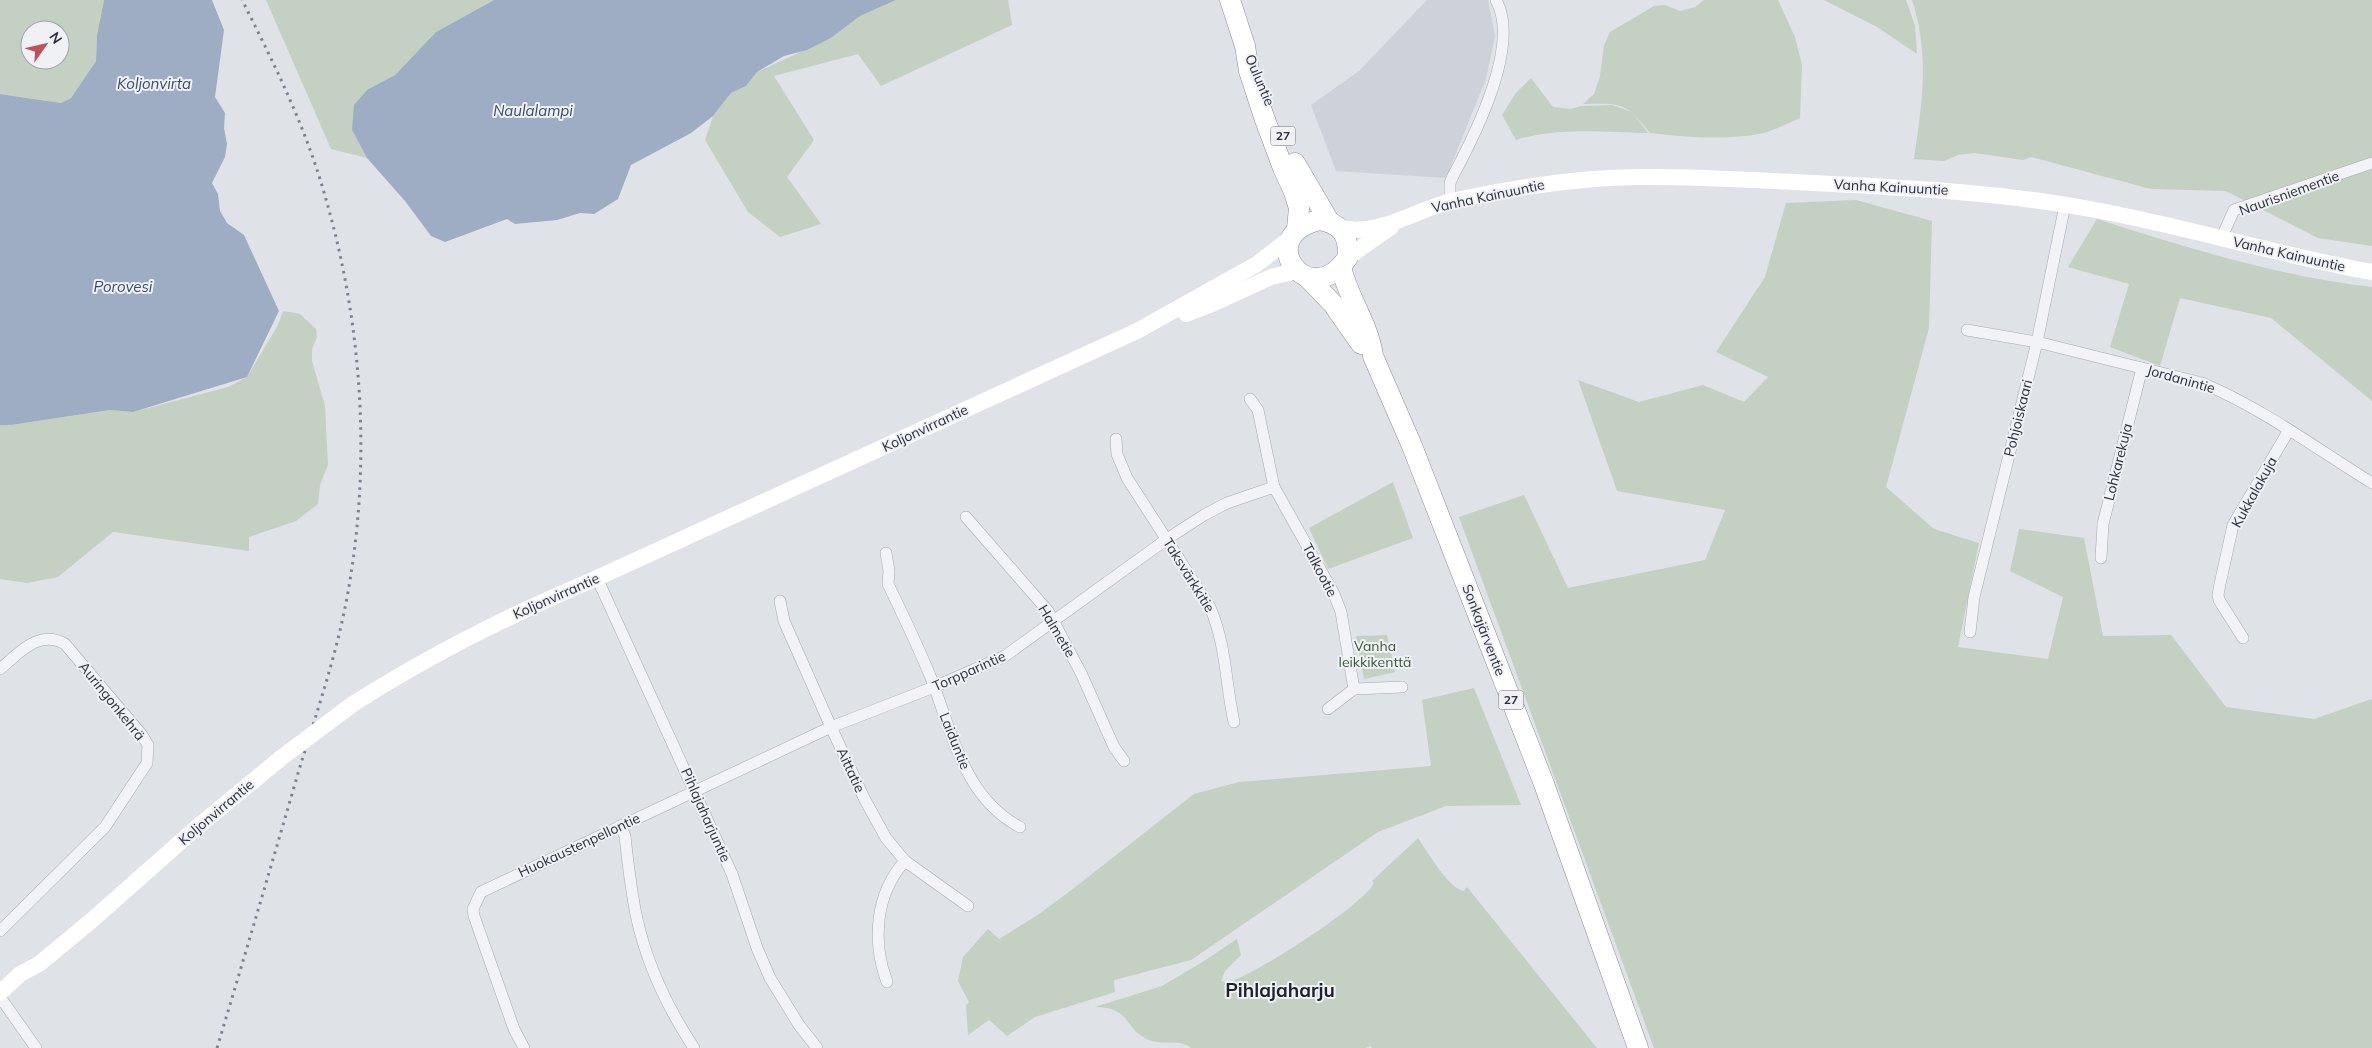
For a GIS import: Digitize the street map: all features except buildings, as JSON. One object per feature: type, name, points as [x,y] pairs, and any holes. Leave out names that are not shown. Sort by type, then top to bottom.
[{"type":"highway","name":"Ouluntie","points":[[1230,0],[1245,46],[1256,68],[1289,151],[1335,225]]},
{"type":"highway","name":"Ouluntie","points":[[1245,46],[1249,71],[1264,117],[1299,208],[1293,234]]},
{"type":"highway","points":[[1313,221],[1335,225],[1346,238],[1345,262],[1327,277],[1302,274],[1290,262],[1287,251],[1293,234],[1313,221]]},
{"type":"highway","name":"Sonkajärventie","points":[[1345,262],[1351,300],[1371,342],[1372,356],[1412,446],[1544,784],[1638,1048]]},
{"type":"highway","name":"Sonkajärventie","points":[[1302,274],[1333,304],[1363,348],[1372,356]]},
{"type":"main road","name":"Vanha Kainuuntie","points":[[1335,225],[1353,231],[1407,217],[1450,201],[1573,180],[1647,176],[1925,189],[1992,194],[2065,205],[2162,224],[2372,272]]},
{"type":"main road","name":"Vanha Kainuuntie","points":[[1345,262],[1407,217]]},
{"type":"main road","name":"Koljonvirrantie","points":[[1,999],[27,981],[39,964],[195,829],[281,758],[353,704],[411,667],[527,608],[1137,331],[1257,264],[1293,234]]},
{"type":"main road","name":"Koljonvirrantie","points":[[1137,331],[1212,304],[1277,275],[1302,274]]},
{"type":"street","points":[[1450,201],[1450,183],[1488,103],[1498,68],[1504,32],[1500,7],[1496,0]]},
{"type":"street","name":"Naurisniementie","points":[[2221,239],[2234,210],[2372,163]]},
{"type":"street","name":"Pohjoiskaari","points":[[1970,632],[1974,597],[2037,342],[2065,205]]},
{"type":"street","name":"Jordanintie","points":[[1967,330],[2037,342],[2202,382],[2220,390],[2288,430],[2372,484]]},
{"type":"street","name":"Lohkarekuja","points":[[2101,558],[2103,524],[2142,368]]},
{"type":"street","name":"Talkootie","points":[[1250,399],[1258,410],[1274,487],[1334,594],[1341,612],[1354,689]]},
{"type":"street","name":"Kukkalakuja","points":[[2243,638],[2220,600],[2218,595],[2220,584],[2233,525],[2288,430]]},
{"type":"street","name":"Taksvärkkitie","points":[[1116,438],[1117,454],[1127,478],[1203,594],[1217,624],[1226,662],[1234,722]]},
{"type":"street","name":"Torpparintie","points":[[695,790],[831,727],[934,687],[1005,656],[1167,539],[1228,502],[1274,487]]},
{"type":"street","name":"Halmetie","points":[[966,517],[1054,620],[1081,673],[1114,747],[1124,761]]},
{"type":"street","name":"Laiduntie","points":[[886,553],[889,571],[888,584],[934,687],[962,761],[972,780],[998,812],[1020,827]]},
{"type":"street","name":"Pihlajaharjuntie","points":[[596,578],[732,874],[757,948],[770,978],[799,1025],[817,1048]]},
{"type":"street","name":"Aittatie","points":[[780,600],[784,621],[831,727],[876,821],[896,852],[905,861],[968,906]]},
{"type":"street","name":"Auringonkehrä","points":[[0,669],[38,640],[57,639],[65,644],[142,735],[149,754],[144,770],[104,827],[0,931]]},
{"type":"street","points":[[1328,709],[1354,689],[1402,687]]},
{"type":"street","name":"Huokaustenpellontie","points":[[524,1048],[514,1029],[485,952],[473,909],[477,898],[487,888],[695,790]]},
{"type":"street","points":[[620,826],[625,836],[638,921],[646,946],[676,1017],[694,1048]]},
{"type":"street","points":[[887,982],[879,951],[878,922],[884,895],[898,869],[905,861]]},
{"type":"street","points":[[1,999],[36,1048]]},
{"type":"shaded area","points":[[1427,0],[1488,0],[1495,36],[1486,79],[1446,178],[1336,171],[1311,105],[1359,71]]},
{"type":"green space","points":[[0,0],[104,0],[97,35],[96,61],[71,98],[61,103],[0,94]]},
{"type":"green space","points":[[266,0],[494,0],[436,32],[395,75],[367,90],[357,102],[352,130],[367,158],[331,149]]},
{"type":"green space","points":[[896,0],[1008,0],[1012,25],[881,86],[858,54],[774,76],[814,140],[787,177],[821,224],[780,237],[748,212],[705,140],[713,116],[731,93],[746,86],[757,72],[831,38],[860,16]]},
{"type":"green space","points":[[1704,0],[1778,0],[1795,37],[1802,65],[1800,118],[1763,133],[1721,138],[1692,137],[1650,133],[1634,115],[1622,106],[1583,104],[1594,94],[1600,76],[1604,45],[1610,32],[1654,6],[1665,5],[1680,11],[1695,7]]},
{"type":"green space","points":[[1824,0],[1906,0],[1915,26],[1917,54],[1877,27]]},
{"type":"green space","points":[[1912,0],[2372,0],[2372,246],[2318,238],[2226,191],[2151,189],[2031,157],[2023,160],[1975,153],[1958,155],[1944,161],[1914,159],[1922,99],[1923,60],[1918,20]]},
{"type":"green space","points":[[1531,78],[1553,107],[1571,109],[1581,106],[1612,105],[1632,112],[1648,133],[1565,132],[1548,133],[1516,140],[1502,115],[1516,93]]},
{"type":"green space","points":[[1856,200],[1932,221],[1929,328],[1886,487],[1934,529],[1979,543],[1958,647],[2048,659],[2063,597],[2010,571],[2019,529],[2084,538],[2103,636],[2171,635],[2226,707],[2314,719],[2372,699],[2372,1048],[1654,1048],[1459,517],[1524,495],[1568,588],[1705,560],[1725,510],[1617,491],[1578,380],[1639,402],[1703,385],[1744,402],[1768,377],[1716,352],[1765,277],[1786,203]]},
{"type":"green space","points":[[2097,219],[2233,260],[2302,276],[2372,287],[2372,401],[2271,318],[2180,298],[2160,366],[2110,347],[2129,284],[2068,267]]},
{"type":"green space","points":[[283,311],[300,314],[316,329],[317,337],[312,349],[312,361],[325,406],[328,465],[320,485],[318,504],[296,521],[249,537],[249,551],[113,532],[58,577],[27,583],[0,579],[0,425],[110,410],[133,412],[228,387],[247,377],[278,325]]},
{"type":"green space","points":[[1393,482],[1413,538],[1328,569],[1309,528]]},
{"type":"green space","name":"Vanha leikkikenttä","points":[[1387,635],[1395,672],[1364,679],[1356,636]]},
{"type":"green space","points":[[1474,688],[1521,805],[1446,806],[1378,832],[1191,960],[1114,980],[1115,992],[1035,1017],[1007,1036],[989,1020],[968,1035],[966,1005],[969,1002],[958,981],[963,957],[988,929],[999,939],[1039,914],[1194,794],[1239,782],[1431,766],[1422,700]]},
{"type":"green space","points":[[1418,838],[1439,869],[1452,884],[1464,891],[1467,887],[1597,1048],[1372,1048],[1371,1046],[1365,1048],[1191,1048],[1181,1043],[1154,1042],[1149,1040],[1140,1035],[1116,1011],[1095,1007],[1162,986],[1237,939],[1241,955],[1225,971],[1221,981],[1229,982],[1245,975],[1331,922],[1366,893],[1374,883],[1372,881]]},
{"type":"water","name":"Porovesi","points":[[104,0],[212,0],[224,30],[215,97],[225,113],[224,128],[227,144],[225,157],[212,183],[218,194],[220,211],[227,223],[244,235],[279,311],[247,377],[133,412],[110,410],[0,425],[0,94],[61,103],[71,98],[96,61],[97,35]]},
{"type":"water","name":"Naulalampi","points":[[494,0],[896,0],[860,16],[831,38],[807,50],[784,56],[757,72],[746,86],[731,93],[713,116],[691,133],[631,165],[618,199],[594,214],[580,213],[557,220],[515,224],[507,219],[445,242],[431,236],[405,201],[367,158],[352,130],[354,105],[367,90],[395,75],[436,32]]},
{"type":"railway","points":[[217,1048],[334,652],[350,580],[360,484],[359,387],[347,290],[337,243],[325,196],[309,146],[277,72],[242,0]]},
{"type":"district","name":"Pihlajaharju","points":[[1280,990]]},
{"type":"water label","name":"Koljonvirta","points":[[154,84]]}]
